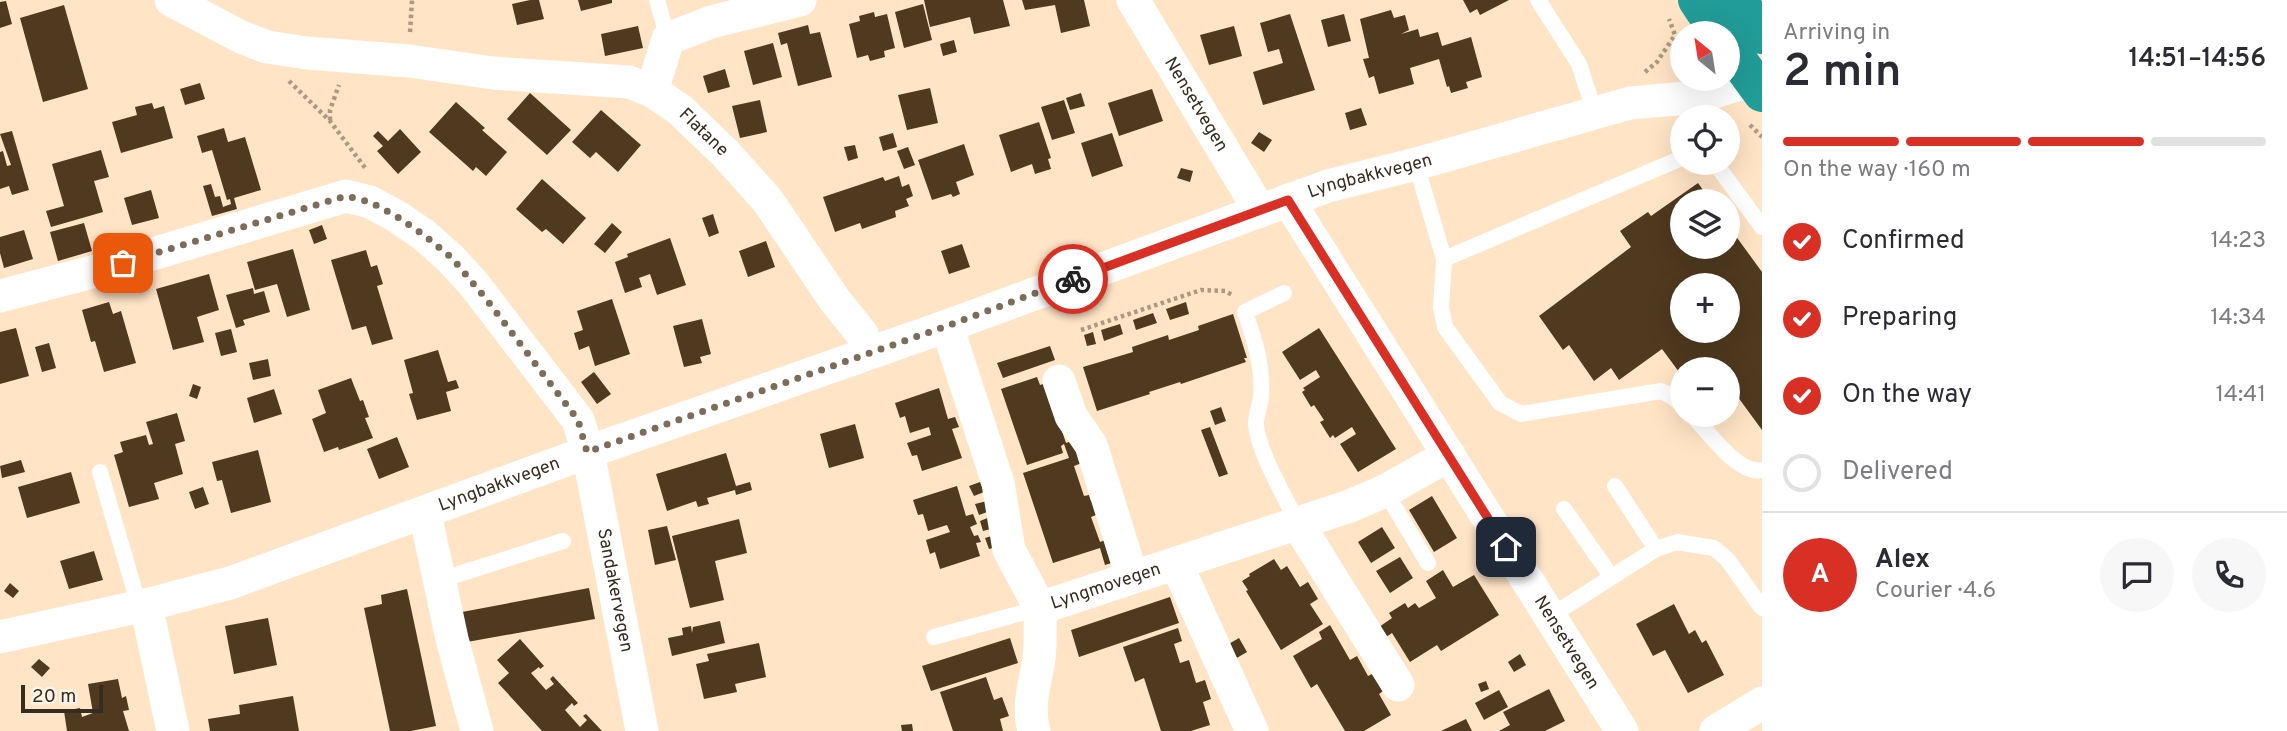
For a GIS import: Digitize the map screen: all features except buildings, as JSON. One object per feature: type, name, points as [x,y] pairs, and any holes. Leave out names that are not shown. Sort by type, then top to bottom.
[{"type":"highway","points":[[1697,0],[1711,21]]},
{"type":"highway","points":[[1743,33],[1759,83]]},
{"type":"street","points":[[171,0],[241,37],[267,47],[409,61],[493,73],[629,82],[652,91],[668,39],[711,22],[800,0]]},
{"type":"street","name":"Nensetvegen","points":[[1133,0],[1448,455],[1622,731]]},
{"type":"street","name":"Lyngbakkvegen","points":[[1630,103],[1670,80]]},
{"type":"street","name":"Lyngbakkvegen","points":[[0,637],[230,583],[587,452],[947,326],[1328,186],[1416,164],[1630,103],[1698,97],[1759,83]]},
{"type":"street","name":"Flatane","points":[[652,91],[688,118],[725,153],[768,201],[834,299],[862,334]]},
{"type":"street","name":"Sandakervegen","points":[[0,296],[96,271],[346,196],[370,202],[424,235],[452,258],[473,283],[578,420],[587,452],[642,731]]},
{"type":"street","name":"Lyngmovegen","points":[[947,326],[998,483],[1009,550],[1040,608],[1350,506],[1385,491],[1448,455]]},
{"type":"street","points":[[1059,381],[1072,416],[1091,445],[1132,577]]},
{"type":"street","points":[[425,513],[477,731]]},
{"type":"street","points":[[1298,524],[1398,685]]},
{"type":"street","points":[[1176,563],[1252,731]]},
{"type":"street","points":[[142,605],[173,731]]},
{"type":"street","points":[[1034,731],[1030,719],[1039,656],[1040,608]]},
{"type":"street","points":[[1716,731],[1762,703]]},
{"type":"lane","points":[[657,0],[668,39]]},
{"type":"lane","points":[[1538,0],[1579,64],[1595,113]]},
{"type":"lane","points":[[1444,259],[1670,163]]},
{"type":"lane","points":[[1416,164],[1444,259],[1441,307],[1445,327],[1500,403],[1521,414],[1645,392],[1661,391],[1670,396]]},
{"type":"lane","points":[[1724,175],[1762,227]]},
{"type":"lane","points":[[1284,293],[1245,313],[1256,342],[1261,370],[1261,399],[1256,423],[1260,443],[1298,524]]},
{"type":"lane","points":[[1703,427],[1740,466],[1753,472],[1762,470]]},
{"type":"lane","points":[[100,472],[142,605]]},
{"type":"lane","points":[[1615,486],[1656,549]]},
{"type":"lane","points":[[1385,491],[1428,562]]},
{"type":"lane","points":[[1564,509],[1611,576]]},
{"type":"lane","points":[[440,580],[563,541]]},
{"type":"lane","points":[[1549,617],[1656,549],[1677,542],[1714,548],[1727,559],[1762,608]]},
{"type":"lane","points":[[934,637],[1040,608]]},
{"type":"path","points":[[267,47],[289,82],[330,121],[370,174]]},
{"type":"path","points":[[1081,330],[1201,290],[1225,291],[1236,298],[1245,313]]},
{"type":"way so far","points":[[123,263],[346,196],[370,202],[424,235],[452,258],[578,420],[587,452],[1073,279]]},
{"type":"route","points":[[1073,279],[1288,200],[1506,547]]}]
